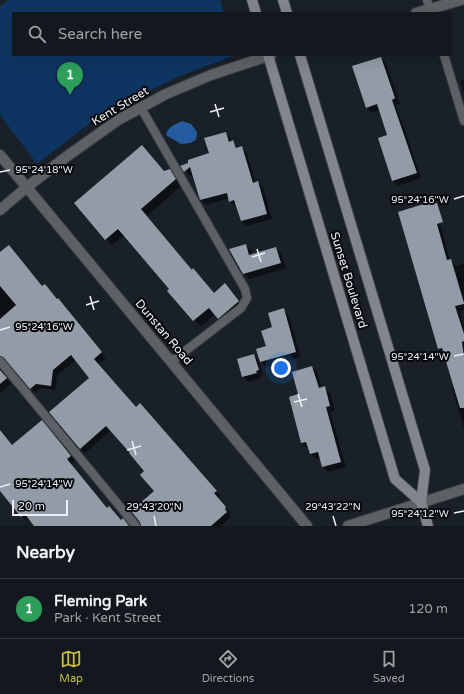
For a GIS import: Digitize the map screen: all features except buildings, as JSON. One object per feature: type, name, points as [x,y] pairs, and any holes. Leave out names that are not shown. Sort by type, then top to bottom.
[{"type":"street","points":[[252,0],[256,12]]},
{"type":"street","points":[[283,0],[287,12]]},
{"type":"street","points":[[418,12],[429,7],[461,0]]},
{"type":"street","name":"Kent Street","points":[[0,210],[66,157],[118,120],[166,94],[211,75],[266,56]]},
{"type":"street","name":"Sunset Boulevard","points":[[269,56],[395,479],[421,502]]},
{"type":"street","name":"Sunset Boulevard","points":[[300,56],[425,470],[421,502],[428,526]]},
{"type":"street","name":"Dunstan Road","points":[[0,155],[308,526]]},
{"type":"street","points":[[348,526],[464,489]]},
{"type":"lane","points":[[444,56],[464,121]]},
{"type":"lane","points":[[141,108],[245,289],[247,298],[241,308],[171,362]]},
{"type":"lane","points":[[0,361],[136,526]]},
{"type":"shaded area","points":[[8,0],[220,0],[224,12],[12,12],[12,56],[233,56],[180,76],[100,115],[37,164],[0,115],[0,7]]},
{"type":"shaded area","points":[[182,121],[191,124],[197,132],[196,140],[190,143],[181,144],[166,135],[170,128]]},
{"type":"place","name":"Fleming Park","points":[[70,95]]}]
